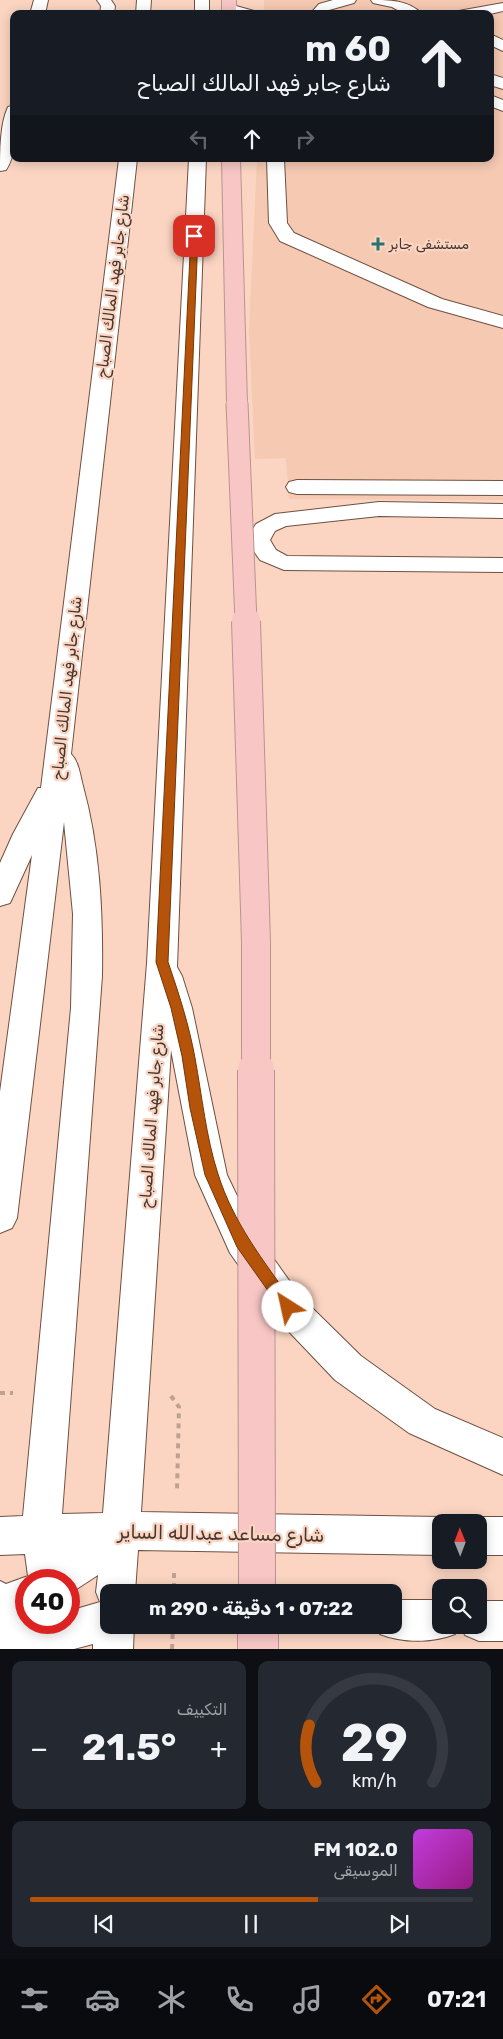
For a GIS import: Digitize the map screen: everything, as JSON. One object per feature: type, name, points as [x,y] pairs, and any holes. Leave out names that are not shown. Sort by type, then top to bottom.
[{"type":"highway","points":[[231,162],[237,403],[246,613],[256,942],[258,1584]]},
{"type":"highway","points":[[258,1634],[258,1649]]},
{"type":"street","points":[[378,0],[396,3],[410,10]]},
{"type":"street","points":[[396,3],[425,0]]},
{"type":"street","points":[[321,10],[339,1]]},
{"type":"street","points":[[489,10],[502,8]]},
{"type":"street","points":[[0,166],[10,126]]},
{"type":"street","name":"شارع جابر فهد المالك الصباح","points":[[0,1218],[56,781],[107,326],[128,162]]},
{"type":"street","name":"شارع جابر فهد المالك الصباح","points":[[117,1584],[162,962],[197,162]]},
{"type":"street","points":[[275,162],[278,222],[281,230],[287,236],[435,303],[503,322]]},
{"type":"street","points":[[298,487],[503,488]]},
{"type":"street","points":[[503,511],[379,509],[283,519],[270,524],[261,531],[258,540],[262,550],[284,563],[503,565]]},
{"type":"street","points":[[46,1569],[41,1534],[86,1008],[89,948],[87,891],[81,839],[72,790],[59,745]]},
{"type":"street","points":[[0,895],[27,834],[56,781]]},
{"type":"street","points":[[162,962],[177,1008],[212,1175],[242,1242],[288,1307],[348,1368],[422,1420],[503,1457]]},
{"type":"street","points":[[75,1569],[121,1531]]},
{"type":"street","name":"شارع مساعد عبدالله الساير","points":[[0,1536],[121,1531],[432,1536]]},
{"type":"street","points":[[488,1536],[503,1536]]},
{"type":"street","points":[[7,1602],[17,1649]]},
{"type":"street","points":[[402,1620],[432,1620]]},
{"type":"street","points":[[487,1621],[503,1621]]},
{"type":"street","points":[[28,1649],[100,1622]]},
{"type":"street","points":[[112,1649],[113,1634]]},
{"type":"path","points":[[172,1649],[173,1634]]},
{"type":"shaded area","name":"مستشفى جابر","points":[[264,0],[503,0],[503,500],[289,499],[286,458],[255,459],[249,330],[257,162],[494,162],[494,10],[264,10]]},
{"type":"place","name":"مستشفى جابر","points":[[378,244]]},
{"type":"route","points":[[194,236],[162,962],[177,1008],[212,1175],[242,1242],[288,1307]]}]
